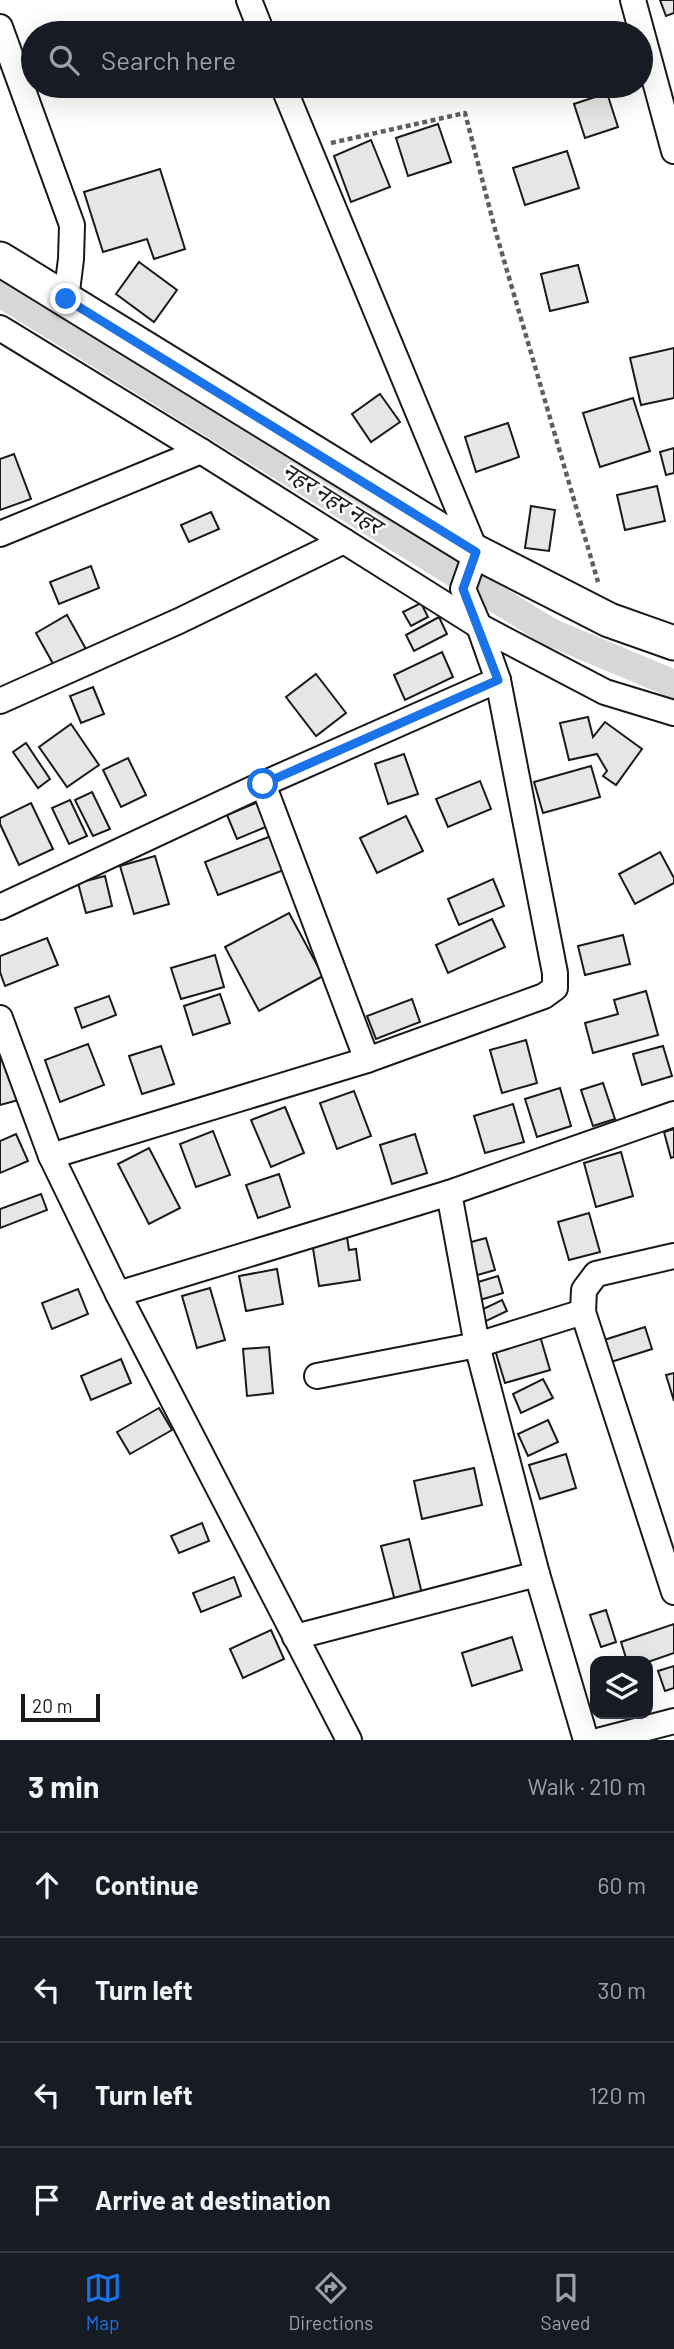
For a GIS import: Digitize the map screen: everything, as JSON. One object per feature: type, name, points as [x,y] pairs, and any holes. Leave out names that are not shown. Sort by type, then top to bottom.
[{"type":"main road","points":[[0,259],[476,552],[609,620],[674,643]]},
{"type":"street","points":[[249,0],[257,21]]},
{"type":"street","points":[[633,0],[639,21]]},
{"type":"street","points":[[0,27],[21,85]]},
{"type":"street","points":[[653,74],[674,151]]},
{"type":"street","points":[[26,98],[72,225],[66,299]]},
{"type":"street","points":[[51,1156],[367,1060],[544,996],[555,988],[555,973],[498,680],[463,589],[476,552],[288,98]]},
{"type":"street","points":[[0,328],[479,626],[605,692],[674,713]]},
{"type":"street","points":[[0,534],[201,451]]},
{"type":"street","points":[[0,701],[179,621],[344,541]]},
{"type":"street","points":[[0,907],[263,784],[498,680]]},
{"type":"street","points":[[263,784],[367,1060]]},
{"type":"street","points":[[0,1018],[51,1156],[118,1294],[349,1740]]},
{"type":"street","points":[[118,1294],[449,1193],[674,1114]]},
{"type":"street","points":[[449,1193],[477,1345],[537,1574],[586,1740]]},
{"type":"street","points":[[674,1256],[596,1274],[584,1290],[583,1312],[674,1592]]},
{"type":"street","points":[[317,1376],[477,1345],[583,1312]]},
{"type":"street","points":[[295,1637],[537,1574]]},
{"type":"street","points":[[612,1739],[674,1721]]},
{"type":"path","points":[[308,149],[465,113],[496,233],[609,620]]},
{"type":"building","points":[[660,0],[674,0],[674,13],[666,16]]},
{"type":"building","points":[[592,98],[609,98],[618,127],[585,138],[574,104]]},
{"type":"building","points":[[438,124],[451,162],[408,176],[396,138]]},
{"type":"building","points":[[371,140],[390,187],[351,202],[334,156]]},
{"type":"building","points":[[567,151],[579,188],[525,205],[513,168]]},
{"type":"building","points":[[160,169],[185,249],[154,259],[147,239],[103,252],[84,192]]},
{"type":"building","points":[[139,262],[177,290],[154,322],[116,294]]},
{"type":"building","points":[[578,265],[588,302],[550,311],[541,274]]},
{"type":"building","points":[[674,348],[674,398],[641,405],[630,358]]},
{"type":"building","points":[[380,394],[400,422],[371,442],[352,414]]},
{"type":"building","points":[[633,398],[650,451],[600,467],[583,413]]},
{"type":"building","points":[[508,423],[519,457],[476,472],[465,437]]},
{"type":"building","points":[[674,448],[674,473],[666,475],[660,452]]},
{"type":"building","points":[[14,454],[31,499],[0,510],[0,459]]},
{"type":"building","points":[[657,486],[665,521],[625,530],[617,495]]},
{"type":"building","points":[[531,506],[555,510],[549,551],[525,548]]},
{"type":"building","points":[[211,512],[219,529],[189,542],[181,525]]},
{"type":"building","points":[[91,566],[99,588],[59,604],[50,582]]},
{"type":"building","points":[[421,603],[428,617],[411,626],[403,612]]},
{"type":"building","points":[[67,615],[87,651],[56,669],[36,633]]},
{"type":"building","points":[[439,617],[447,634],[414,651],[406,635]]},
{"type":"building","points":[[442,652],[453,677],[405,700],[394,675]]},
{"type":"building","points":[[316,674],[346,713],[316,736],[286,697]]},
{"type":"building","points":[[93,687],[104,714],[81,723],[70,696]]},
{"type":"building","points":[[588,717],[593,737],[605,722],[642,749],[616,785],[603,776],[607,771],[597,754],[569,760],[560,723]]},
{"type":"building","points":[[71,724],[99,765],[67,787],[39,747]]},
{"type":"building","points":[[26,743],[50,779],[38,788],[13,752]]},
{"type":"building","points":[[404,754],[418,794],[388,804],[375,764]]},
{"type":"building","points":[[128,758],[146,795],[121,807],[103,770]]},
{"type":"building","points":[[591,766],[600,797],[543,813],[534,782]]},
{"type":"building","points":[[480,781],[491,809],[448,827],[436,799]]},
{"type":"building","points":[[92,792],[110,829],[93,836],[75,800]]},
{"type":"building","points":[[70,800],[87,836],[69,844],[52,808]]},
{"type":"building","points":[[258,802],[268,826],[237,839],[227,815]]},
{"type":"building","points":[[31,803],[53,849],[19,865],[0,824],[0,818]]},
{"type":"building","points":[[406,816],[423,851],[377,873],[360,838]]},
{"type":"building","points":[[271,836],[284,870],[218,895],[205,862]]},
{"type":"building","points":[[660,852],[674,883],[635,904],[619,874]]},
{"type":"building","points":[[155,856],[169,904],[134,914],[120,866]]},
{"type":"building","points":[[105,876],[112,906],[86,913],[78,883]]},
{"type":"building","points":[[493,879],[504,906],[459,925],[448,899]]},
{"type":"building","points":[[289,913],[323,976],[259,1011],[225,947]]},
{"type":"building","points":[[492,919],[505,947],[448,973],[436,945]]},
{"type":"building","points":[[623,935],[630,964],[585,975],[578,946]]},
{"type":"building","points":[[47,938],[58,965],[5,986],[0,972],[0,956]]},
{"type":"building","points":[[215,955],[224,987],[181,999],[171,968]]},
{"type":"building","points":[[646,991],[658,1035],[593,1053],[585,1023],[618,1014],[614,1000]]},
{"type":"building","points":[[220,994],[230,1023],[193,1035],[184,1006]]},
{"type":"building","points":[[109,996],[116,1015],[82,1028],[75,1008]]},
{"type":"building","points":[[412,999],[420,1022],[376,1039],[367,1016]]},
{"type":"building","points":[[526,1040],[537,1083],[502,1093],[490,1050]]},
{"type":"building","points":[[88,1044],[104,1085],[60,1102],[45,1060]]},
{"type":"building","points":[[161,1046],[174,1084],[142,1094],[129,1056]]},
{"type":"building","points":[[663,1046],[672,1076],[642,1085],[633,1054]]},
{"type":"building","points":[[0,1051],[22,1099],[0,1105]]},
{"type":"building","points":[[603,1083],[615,1119],[593,1126],[581,1090]]},
{"type":"building","points":[[560,1088],[571,1126],[537,1137],[525,1099]]},
{"type":"building","points":[[354,1091],[371,1136],[337,1149],[320,1103]]},
{"type":"building","points":[[513,1104],[524,1142],[485,1153],[474,1116]]},
{"type":"building","points":[[285,1107],[304,1153],[271,1167],[251,1120]]},
{"type":"building","points":[[674,1129],[674,1157],[671,1158],[664,1132]]},
{"type":"building","points":[[213,1131],[230,1175],[196,1187],[180,1144]]},
{"type":"building","points":[[16,1134],[28,1161],[0,1173],[0,1141]]},
{"type":"building","points":[[415,1134],[427,1173],[392,1184],[380,1145]]},
{"type":"building","points":[[149,1148],[180,1208],[149,1224],[118,1164]]},
{"type":"building","points":[[621,1152],[633,1196],[596,1207],[584,1163]]},
{"type":"building","points":[[279,1174],[290,1207],[258,1218],[246,1185]]},
{"type":"building","points":[[41,1194],[47,1210],[0,1228],[0,1209]]},
{"type":"building","points":[[589,1213],[600,1252],[569,1260],[558,1222]]},
{"type":"building","points":[[347,1237],[349,1250],[356,1249],[360,1280],[319,1286],[312,1242]]},
{"type":"building","points":[[486,1238],[495,1270],[474,1276],[464,1244]]},
{"type":"building","points":[[277,1269],[283,1304],[246,1311],[239,1276]]},
{"type":"building","points":[[498,1276],[503,1293],[480,1300],[475,1283]]},
{"type":"building","points":[[210,1288],[225,1340],[197,1348],[182,1296]]},
{"type":"building","points":[[78,1289],[88,1314],[52,1329],[42,1303]]},
{"type":"building","points":[[502,1300],[507,1311],[484,1322],[479,1311]]},
{"type":"building","points":[[645,1327],[652,1349],[611,1362],[604,1340]]},
{"type":"building","points":[[540,1336],[550,1370],[505,1383],[495,1350]]},
{"type":"building","points":[[269,1347],[273,1393],[247,1396],[243,1349]]},
{"type":"building","points":[[121,1359],[131,1383],[91,1400],[81,1376]]},
{"type":"building","points":[[674,1373],[674,1401],[666,1375]]},
{"type":"building","points":[[543,1379],[553,1398],[521,1413],[513,1394]]},
{"type":"building","points":[[159,1408],[172,1430],[130,1454],[117,1432]]},
{"type":"building","points":[[548,1420],[558,1442],[528,1456],[518,1434]]},
{"type":"building","points":[[566,1454],[576,1488],[540,1499],[529,1465]]},
{"type":"building","points":[[474,1468],[482,1505],[422,1519],[414,1481]]},
{"type":"building","points":[[202,1523],[209,1541],[179,1553],[171,1536]]},
{"type":"building","points":[[409,1539],[422,1594],[395,1601],[381,1546]]},
{"type":"building","points":[[234,1577],[241,1596],[201,1612],[193,1593]]},
{"type":"building","points":[[606,1610],[616,1642],[601,1647],[590,1615]]},
{"type":"building","points":[[674,1624],[674,1653],[653,1660],[653,1656],[625,1656],[621,1642]]},
{"type":"building","points":[[271,1630],[284,1659],[243,1678],[230,1649]]},
{"type":"building","points":[[512,1637],[522,1670],[472,1686],[462,1653]]},
{"type":"building","points":[[674,1666],[674,1688],[665,1691],[658,1671]]},
{"type":"waterway","name":"नहर नहर नहर","points":[[0,293],[550,632],[674,684]]},
{"type":"route","points":[[66,299],[476,552],[463,589],[498,680],[263,784]]}]
